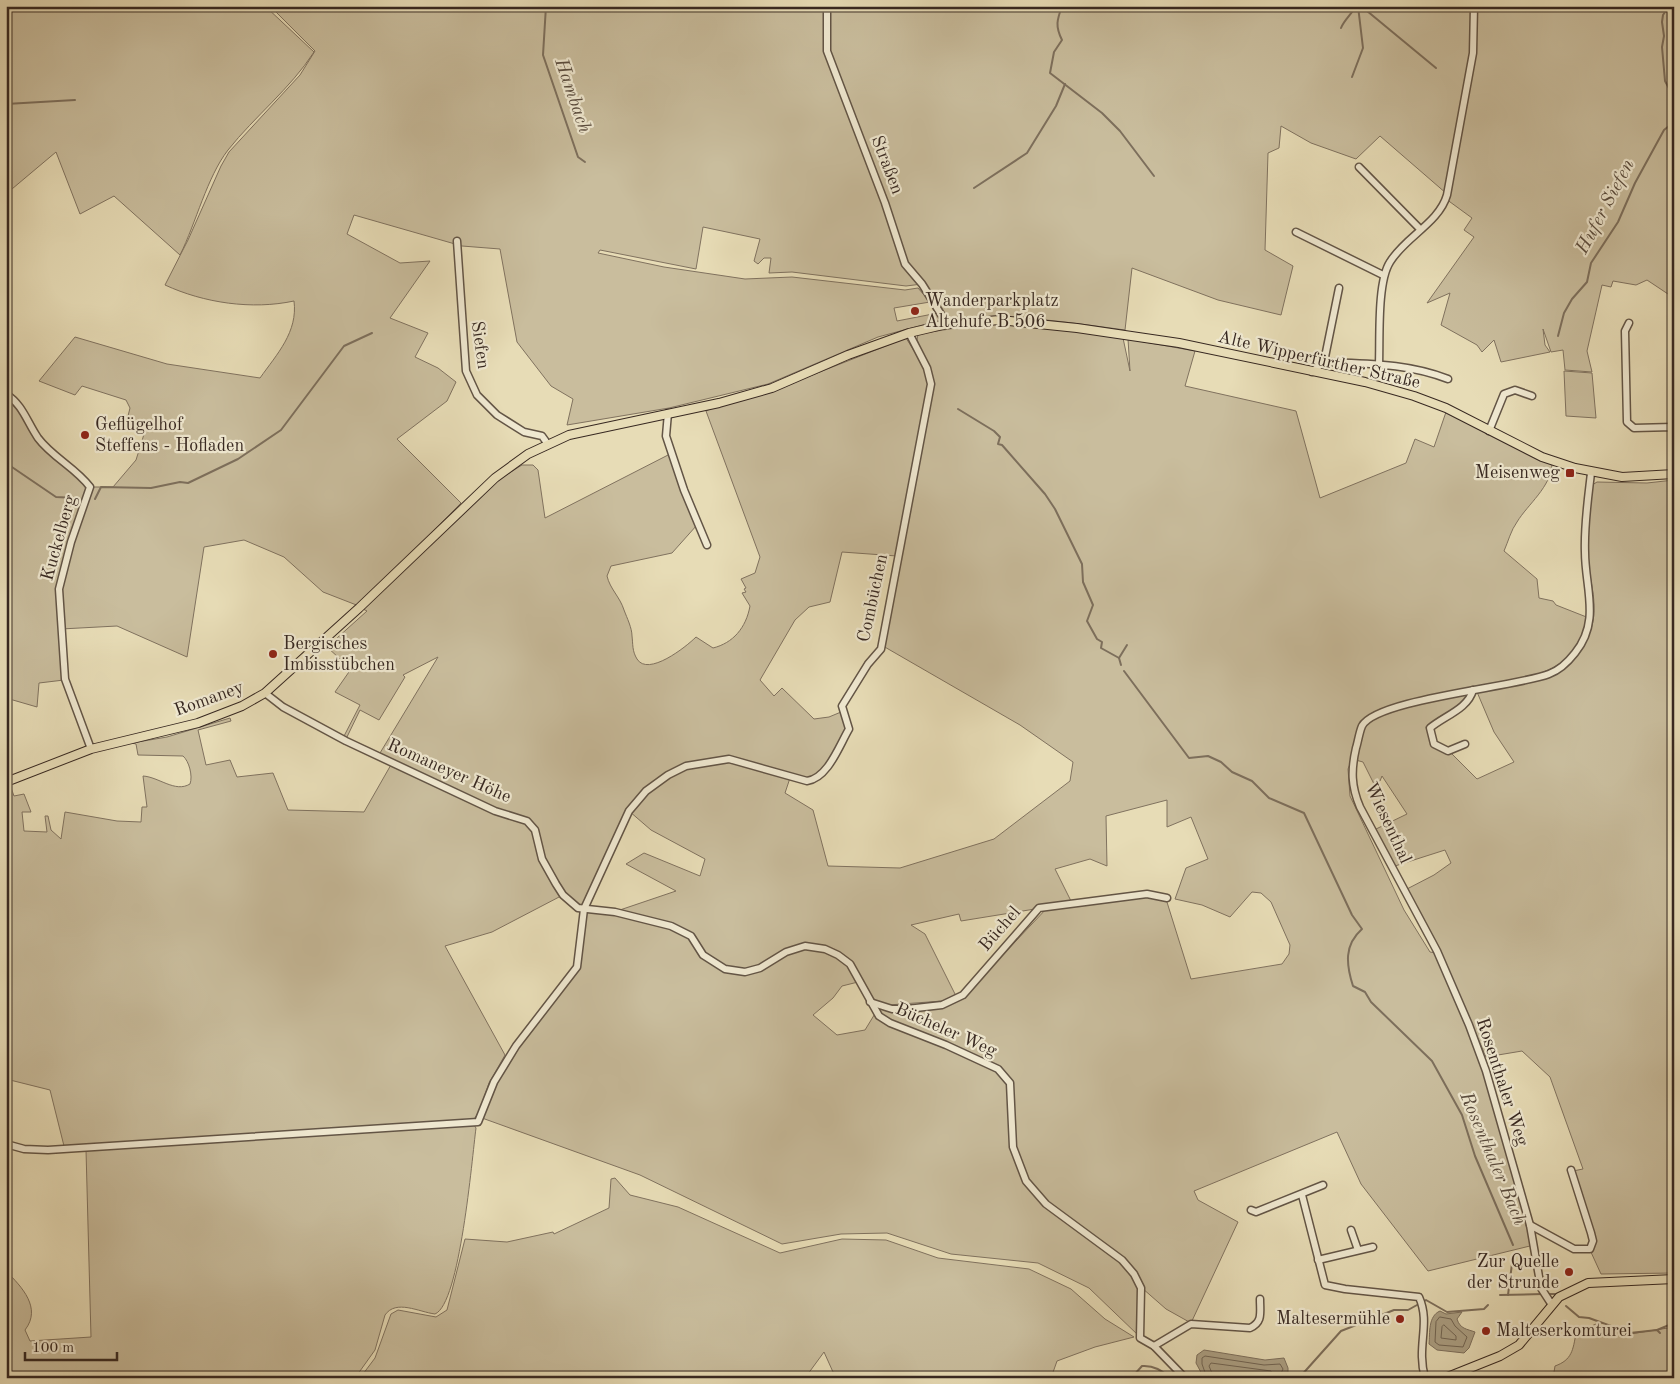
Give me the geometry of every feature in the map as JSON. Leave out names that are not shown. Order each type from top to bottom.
[{"type":"main road","name":"Alte Wipperfürther Straße","points":[[668,412],[720,402],[772,388],[909,333],[947,324],[974,321],[1033,322],[1126,334],[1365,382],[1414,396],[1446,408],[1542,456],[1591,473],[1622,477],[1674,474]]},
{"type":"main road","name":"Romaney","points":[[6,782],[91,749],[198,723],[242,706],[265,693],[359,608],[495,478],[528,454],[547,443],[569,435],[668,412]]},
{"type":"main road","points":[[1445,1378],[1500,1356],[1519,1345],[1551,1302],[1566,1292],[1588,1283],[1650,1282],[1674,1279]]},
{"type":"street","name":"Straßen","points":[[827,6],[827,51],[886,203],[905,264],[922,284],[947,324]]},
{"type":"street","points":[[1379,364],[1383,275],[1391,260],[1438,212],[1447,195],[1473,53],[1474,6]]},
{"type":"street","points":[[1359,167],[1420,229]]},
{"type":"street","points":[[1296,232],[1383,275]]},
{"type":"street","name":"Siefen","points":[[457,241],[466,371],[478,395],[497,415],[524,432],[542,436],[547,443]]},
{"type":"street","points":[[1312,372],[1324,362],[1338,288]]},
{"type":"street","points":[[1629,323],[1625,331],[1627,422],[1634,428],[1674,427],[1674,435]]},
{"type":"street","name":"Combüchen","points":[[584,909],[628,811],[646,791],[668,775],[686,766],[729,759],[807,781],[815,780],[822,774],[849,729],[842,706],[868,664],[881,649],[931,384],[927,368],[909,333]]},
{"type":"street","points":[[1324,362],[1379,364],[1421,369],[1448,379]]},
{"type":"street","points":[[1488,430],[1504,394],[1514,390],[1532,396]]},
{"type":"street","name":"Kuckelberg","points":[[6,394],[18,402],[40,440],[83,477],[90,487],[71,542],[59,589],[65,679],[91,749]]},
{"type":"street","points":[[668,412],[666,436],[684,490],[707,545]]},
{"type":"street","name":"Wiesenthal","points":[[1437,951],[1353,791],[1353,760],[1362,726],[1376,714],[1548,674],[1563,666],[1576,652],[1588,631],[1591,611],[1584,537],[1591,473]]},
{"type":"street","points":[[1465,744],[1448,751],[1434,744],[1430,728],[1440,719],[1461,708],[1471,698],[1473,690]]},
{"type":"street","name":"Romaneyer Höhe","points":[[265,693],[297,716],[346,741],[495,812],[527,821],[535,830],[542,859],[556,884],[572,904],[584,909]]},
{"type":"street","name":"Büchel","points":[[870,1002],[892,1009],[907,1008],[942,1005],[963,995],[1039,908],[1147,894],[1167,898]]},
{"type":"street","points":[[6,1144],[24,1150],[48,1150],[478,1122],[494,1082],[516,1046],[576,967],[584,909]]},
{"type":"street","name":"Bücheler Weg","points":[[584,909],[615,912],[671,926],[691,936],[703,954],[725,968],[745,972],[760,968],[786,952],[805,946],[825,949],[838,955],[850,964],[879,1016],[890,1024],[953,1048],[1002,1073],[1010,1084],[1013,1147],[1026,1181],[1046,1204],[1122,1260],[1134,1274],[1141,1288],[1140,1338],[1154,1346],[1185,1378]]},
{"type":"street","name":"Rosenthaler Weg","points":[[1437,951],[1469,1024],[1486,1071],[1530,1225],[1541,1288],[1551,1302]]},
{"type":"street","points":[[1530,1225],[1574,1249],[1590,1249],[1592,1241],[1591,1232],[1571,1170]]},
{"type":"street","points":[[1251,1210],[1256,1212],[1323,1185]]},
{"type":"street","points":[[1302,1195],[1323,1281],[1329,1287],[1416,1295],[1421,1301],[1425,1310],[1420,1362],[1425,1378]]},
{"type":"street","points":[[1352,1230],[1358,1250]]},
{"type":"street","points":[[1318,1260],[1373,1247]]},
{"type":"street","points":[[1154,1346],[1191,1324],[1250,1328],[1258,1324],[1260,1318],[1260,1299]]},
{"type":"shaded area","points":[[6,6],[265,6],[314,52],[294,78],[228,150],[214,173],[180,255],[114,196],[80,214],[56,152],[6,194]]},
{"type":"shaded area","points":[[270,6],[1674,6],[1674,298],[1647,280],[1636,285],[1613,281],[1611,287],[1602,285],[1587,351],[1592,372],[1565,370],[1563,350],[1551,352],[1543,329],[1545,345],[1550,352],[1501,362],[1494,340],[1482,352],[1477,345],[1441,325],[1450,293],[1427,303],[1474,237],[1464,230],[1472,218],[1446,199],[1447,194],[1380,136],[1356,159],[1311,143],[1281,126],[1279,148],[1268,153],[1265,250],[1293,266],[1281,315],[1218,300],[1132,268],[1125,330],[1015,317],[947,318],[937,300],[922,284],[906,286],[792,272],[769,273],[771,258],[764,258],[758,264],[754,261],[760,239],[703,227],[696,269],[600,250],[598,253],[664,267],[745,279],[792,277],[905,290],[918,288],[930,302],[894,308],[897,321],[938,313],[941,320],[878,337],[768,384],[669,408],[567,425],[573,399],[551,386],[517,342],[500,249],[462,246],[354,215],[347,234],[400,263],[430,261],[390,318],[428,333],[415,357],[438,368],[456,382],[447,401],[397,439],[461,503],[359,606],[323,592],[284,557],[244,540],[204,547],[187,657],[117,626],[61,629],[62,590],[73,543],[92,487],[113,487],[136,460],[145,431],[126,424],[130,408],[126,400],[82,386],[75,395],[39,381],[75,337],[167,364],[260,378],[285,342],[293,323],[294,301],[262,305],[228,303],[196,296],[165,285],[229,152],[300,75],[315,51]]},
{"type":"shaded area","points":[[975,325],[1034,326],[1123,338],[1130,371],[1128,339],[1195,351],[1185,386],[1296,411],[1320,498],[1406,463],[1415,439],[1434,447],[1446,412],[1552,464],[1548,480],[1515,525],[1504,551],[1537,579],[1539,598],[1553,601],[1556,605],[1589,618],[1582,638],[1571,653],[1559,664],[1544,672],[1528,677],[1472,690],[1469,697],[1460,707],[1429,728],[1433,745],[1450,752],[1477,779],[1514,762],[1494,732],[1477,692],[1515,686],[1551,676],[1570,663],[1584,645],[1590,633],[1593,622],[1594,600],[1587,544],[1592,485],[1597,482],[1647,483],[1674,480],[1674,1273],[1601,1274],[1590,1250],[1594,1242],[1573,1171],[1583,1169],[1550,1077],[1522,1051],[1486,1057],[1439,950],[1405,890],[1434,875],[1451,863],[1445,850],[1395,866],[1374,830],[1407,814],[1382,776],[1380,781],[1374,784],[1363,762],[1352,759],[1348,769],[1350,796],[1404,910],[1430,952],[1436,953],[1467,1024],[1484,1072],[1534,1245],[1428,1271],[1361,1184],[1337,1132],[1194,1191],[1198,1200],[1238,1222],[1191,1323],[1166,1309],[1142,1288],[1135,1273],[1123,1259],[1047,1204],[1027,1181],[1014,1146],[1011,1083],[1002,1071],[975,1056],[890,1022],[877,1009],[943,1004],[964,996],[1048,907],[1147,895],[1166,899],[1191,979],[1282,964],[1289,954],[1290,945],[1271,902],[1261,893],[1252,892],[1230,917],[1202,905],[1175,899],[1186,868],[1208,859],[1191,817],[1167,827],[1167,800],[1106,816],[1107,866],[1090,859],[1055,869],[1072,903],[961,921],[959,914],[911,925],[925,934],[956,996],[942,1001],[875,1006],[858,976],[843,957],[834,951],[824,948],[813,948],[828,952],[840,959],[850,969],[858,982],[842,986],[833,998],[813,1015],[837,1035],[865,1030],[876,1012],[889,1026],[947,1047],[1001,1073],[1009,1084],[1012,1146],[1025,1181],[1045,1204],[1121,1260],[1133,1275],[1139,1288],[1139,1336],[1089,1288],[1038,1263],[951,1254],[887,1233],[841,1234],[782,1244],[640,1175],[482,1118],[504,1068],[577,968],[587,911],[608,914],[676,891],[626,864],[644,853],[700,876],[705,859],[651,830],[629,811],[647,792],[669,776],[687,767],[730,761],[790,778],[785,793],[813,810],[828,866],[900,868],[994,839],[1070,781],[1073,762],[1020,725],[883,646],[932,387],[930,370],[917,340],[918,334]]},
{"type":"shaded area","points":[[906,338],[926,370],[929,385],[897,556],[842,552],[830,602],[809,607],[795,620],[760,680],[774,696],[782,688],[814,719],[829,717],[841,712],[848,729],[822,773],[807,780],[729,758],[686,765],[668,774],[628,810],[586,910],[565,893],[543,857],[533,823],[488,807],[380,753],[438,657],[403,675],[405,677],[379,720],[360,710],[346,739],[343,738],[360,705],[335,692],[351,669],[327,647],[367,611],[361,608],[496,481],[522,465],[533,465],[538,470],[545,518],[670,454],[697,525],[672,553],[611,566],[607,576],[608,581],[622,605],[632,633],[635,656],[642,664],[649,665],[667,659],[696,637],[713,648],[727,642],[742,628],[750,606],[742,593],[746,592],[744,589],[746,588],[741,579],[755,573],[760,557],[706,411],[718,405],[802,379]]},
{"type":"shaded area","points":[[1564,371],[1592,373],[1596,418],[1566,416]]},
{"type":"shaded area","points":[[6,395],[19,407],[40,442],[79,476],[89,489],[60,589],[64,680],[39,683],[37,707],[6,698]]},
{"type":"shaded area","points":[[230,718],[231,721],[198,730],[206,765],[230,760],[237,777],[273,773],[288,810],[364,812],[392,763],[523,821],[531,829],[561,896],[492,932],[445,946],[505,1055],[489,1083],[479,1112],[474,1119],[64,1146],[50,1090],[6,1079],[6,787],[10,785],[14,796],[24,794],[31,812],[22,812],[24,831],[47,832],[45,816],[48,816],[51,830],[61,839],[65,812],[117,821],[141,822],[142,807],[147,807],[143,776],[179,787],[190,784],[191,773],[189,765],[183,756],[138,755],[136,744],[132,743],[167,737]]},
{"type":"shaded area","points":[[474,1125],[476,1128],[468,1197],[458,1259],[444,1304],[435,1314],[401,1307],[390,1310],[385,1315],[375,1350],[355,1378],[6,1378],[6,1271],[24,1291],[31,1306],[30,1322],[25,1330],[30,1341],[91,1337],[86,1150]]},
{"type":"shaded area","points":[[615,1178],[630,1195],[678,1207],[780,1253],[842,1239],[886,1240],[938,1258],[1029,1269],[1071,1289],[1105,1319],[1134,1337],[1095,1347],[1057,1361],[1051,1378],[842,1378],[833,1372],[824,1352],[805,1378],[360,1378],[375,1358],[391,1314],[398,1310],[436,1317],[447,1310],[465,1239],[507,1242],[553,1232],[554,1234],[609,1208],[611,1179]]},
{"type":"shaded area","points":[[1596,1324],[1630,1334],[1674,1327],[1674,1378],[1553,1378],[1555,1366],[1565,1361],[1571,1354],[1576,1333]]},
{"type":"water","points":[[1440,1311],[1446,1314],[1462,1312],[1457,1319],[1458,1322],[1464,1328],[1475,1332],[1469,1348],[1464,1353],[1437,1350],[1429,1344],[1433,1317]]},
{"type":"water","points":[[1204,1350],[1265,1360],[1284,1358],[1288,1374],[1280,1378],[1204,1378],[1196,1363],[1197,1355]]},
{"type":"waterway","name":"Hambach","points":[[546,6],[543,55],[578,157],[585,162]]},
{"type":"waterway","points":[[1062,6],[1058,23],[1058,31],[1062,40],[1054,52],[1050,73],[1102,113],[1120,131],[1154,176]]},
{"type":"waterway","points":[[1341,28],[1356,6]]},
{"type":"waterway","points":[[1352,77],[1363,48],[1358,6]]},
{"type":"waterway","points":[[1361,6],[1436,68]]},
{"type":"waterway","name":"Hufer Siefen","points":[[1669,6],[1663,15],[1664,36],[1662,47],[1665,81],[1671,92],[1674,93]]},
{"type":"waterway","points":[[974,188],[1027,153],[1056,106],[1065,84]]},
{"type":"waterway","points":[[6,104],[75,100]]},
{"type":"waterway","name":"Hufer Siefen","points":[[1558,336],[1564,313],[1572,299],[1587,282],[1591,263],[1618,222],[1635,183],[1664,130],[1674,122]]},
{"type":"waterway","points":[[95,499],[101,487],[151,488],[180,482],[188,483],[238,459],[281,430],[344,346],[372,333]]},
{"type":"waterway","name":"Rosenthaler Bach","points":[[958,409],[994,431],[1000,437],[998,444],[1002,445],[1045,494],[1055,509],[1082,564],[1083,582],[1093,605],[1087,621],[1097,639],[1102,642],[1101,648],[1119,658],[1121,665]]},
{"type":"waterway","points":[[6,463],[56,497],[76,498]]},
{"type":"waterway","points":[[1119,658],[1127,645]]},
{"type":"waterway","name":"Rosenthaler Bach","points":[[1124,671],[1189,758],[1208,756],[1221,762],[1232,772],[1252,781],[1269,798],[1304,813],[1352,915],[1362,929],[1356,935],[1349,948],[1348,963],[1353,986],[1365,992],[1371,1002],[1432,1061],[1462,1115],[1475,1156],[1513,1245]]},
{"type":"waterway","name":"Rosenthaler Bach","points":[[1508,1295],[1513,1256]]},
{"type":"waterway","points":[[1500,1295],[1543,1294]]},
{"type":"waterway","points":[[1548,1294],[1555,1294]]},
{"type":"waterway","points":[[1299,1378],[1341,1331],[1394,1310],[1408,1310],[1426,1300],[1447,1312],[1484,1309],[1488,1305]]},
{"type":"waterway","points":[[1566,1306],[1579,1317],[1589,1318],[1630,1333],[1657,1330],[1660,1333]]},
{"type":"waterway","points":[[1657,1330],[1674,1323]]},
{"type":"waterway","points":[[1126,1378],[1134,1375],[1142,1366],[1158,1369],[1171,1378]]},
{"type":"place","name":"Wanderparkplatz Altehufe B 506","points":[[915,311]]},
{"type":"place","name":"Geflügelhof Steffens - Hofladen","points":[[85,435]]},
{"type":"place","name":"Meisenweg","points":[[1570,473]]},
{"type":"place","name":"Bergisches Imbisstübchen","points":[[273,654]]},
{"type":"place","name":"Zur Quelle der Strunde","points":[[1569,1272]]},
{"type":"place","name":"Maltesermühle","points":[[1400,1319]]},
{"type":"place","name":"Malteserkomturei","points":[[1486,1331]]}]
